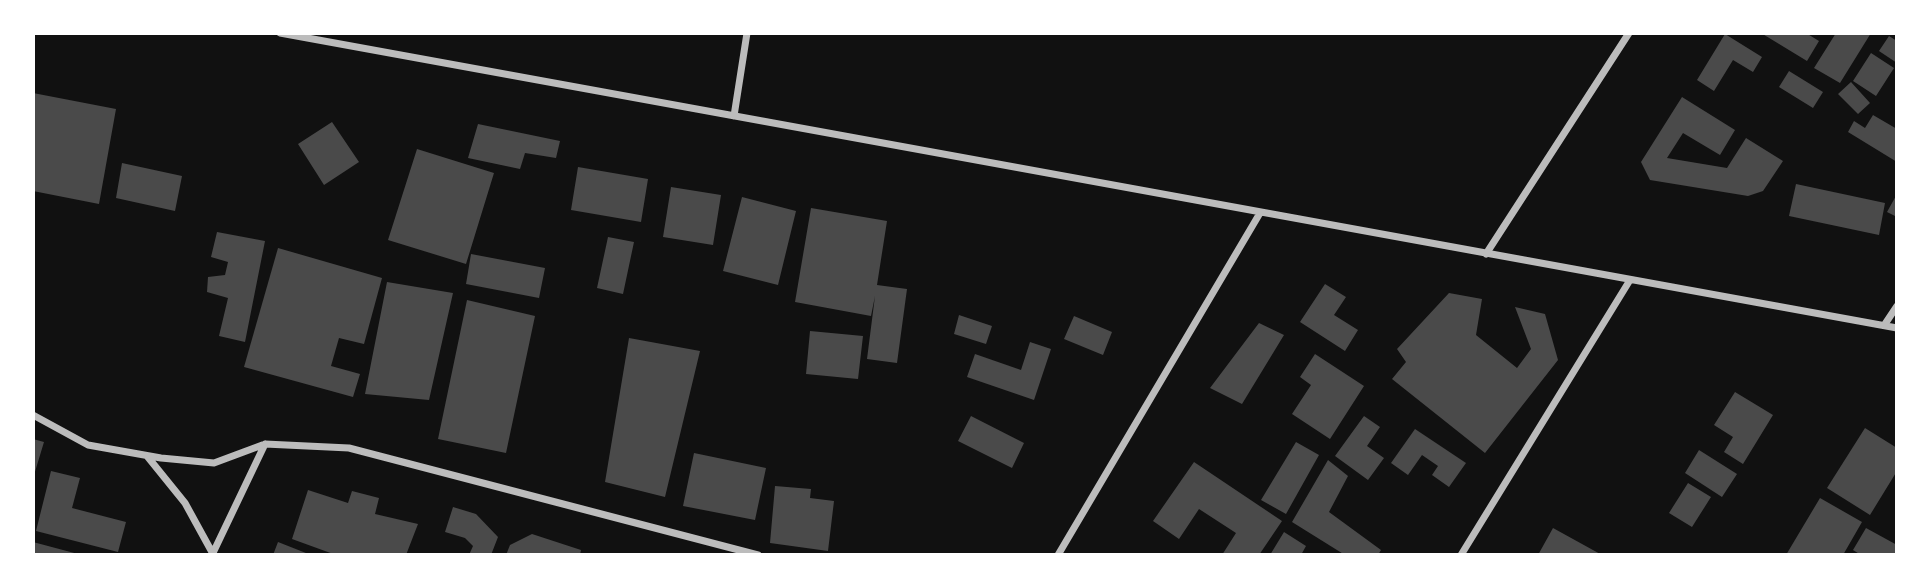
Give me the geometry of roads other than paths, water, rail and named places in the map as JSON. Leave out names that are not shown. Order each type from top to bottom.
[{"type":"street","points":[[280,33],[1897,328]]},
{"type":"street","points":[[734,116],[747,33]]},
{"type":"street","points":[[1486,254],[1629,33]]},
{"type":"street","points":[[1058,555],[1260,213]]},
{"type":"street","points":[[1461,555],[1630,280]]},
{"type":"street","points":[[1885,324],[1897,306]]},
{"type":"street","points":[[33,415],[88,445],[214,463],[265,444],[349,448],[758,555]]},
{"type":"street","points":[[212,554],[265,444]]},
{"type":"street","points":[[147,455],[185,503],[212,554]]}]
